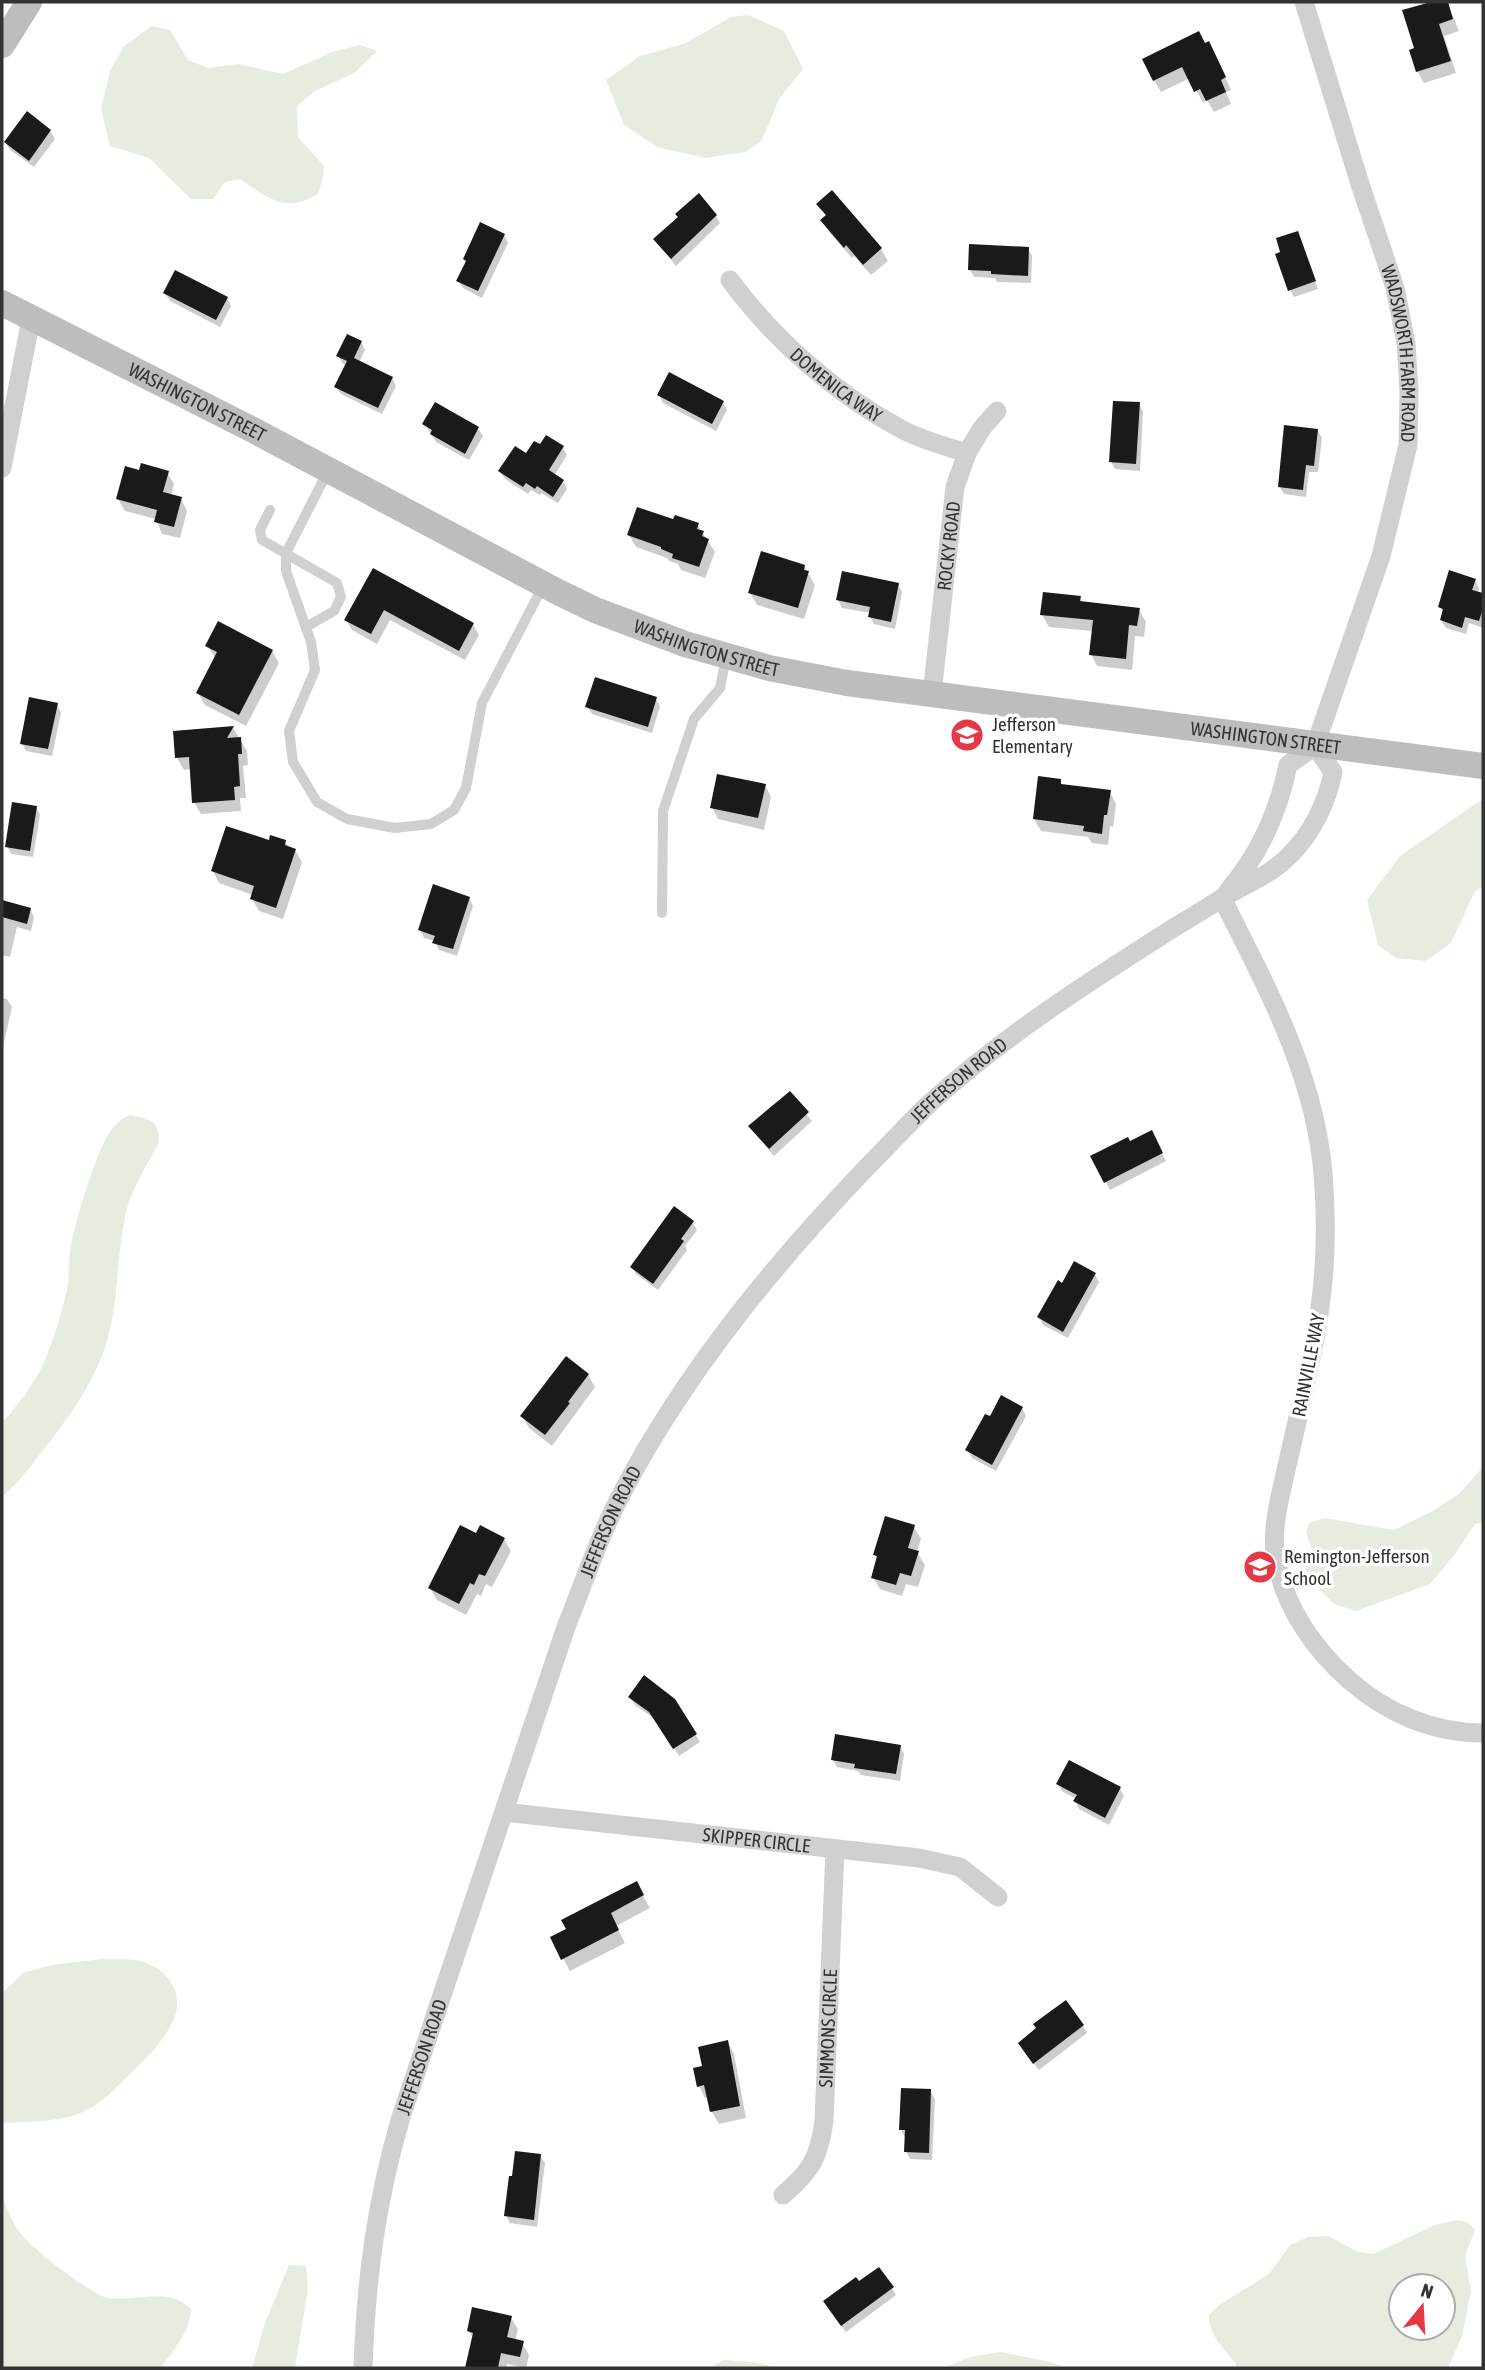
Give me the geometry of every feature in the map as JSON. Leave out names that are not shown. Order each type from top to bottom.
[{"type":"main road","points":[[2,45],[29,2]]},
{"type":"main road","name":"WASHINGTON STREET","points":[[2,303],[329,471],[543,585],[641,629],[726,656],[834,681],[1314,746],[1483,766]]},
{"type":"street","name":"WADSWORTH FARM ROAD","points":[[1304,2],[1395,288],[1406,343],[1409,391],[1408,444],[1381,556],[1314,746]]},
{"type":"street","name":"DOMENICA WAY","points":[[730,280],[762,320],[799,355],[849,395],[902,430],[967,453]]},
{"type":"street","points":[[2,468],[31,319]]},
{"type":"street","name":"ROCKY ROAD","points":[[932,694],[955,487],[967,453],[982,428],[997,411]]},
{"type":"street","name":"JEFFERSON ROAD","points":[[363,2368],[371,2250],[388,2161],[415,2073],[571,1616],[592,1559],[623,1491],[671,1410],[736,1318],[823,1213],[929,1104],[998,1046],[1101,974],[1277,867],[1290,855],[1311,828],[1329,791],[1333,772],[1314,746],[1288,765],[1277,811],[1269,831],[1222,898]]},
{"type":"street","name":"RAINVILLE WAY","points":[[1222,898],[1269,990],[1295,1050],[1317,1129],[1323,1173],[1325,1259],[1321,1299],[1314,1345],[1276,1517],[1276,1564],[1284,1590],[1324,1656],[1363,1692],[1385,1707],[1439,1729],[1483,1733]]},
{"type":"street","name":"SKIPPER CIRCLE","points":[[503,1812],[919,1858],[960,1867],[998,1897]]},
{"type":"street","name":"SIMMONS CIRCLE","points":[[783,2195],[812,2166],[820,2147],[824,2121],[835,1849]]},
{"type":"lane","points":[[329,471],[286,553],[286,571],[311,642],[315,670],[289,731],[293,762],[317,802],[347,819],[395,828],[431,824],[453,810],[466,788],[482,703],[543,585]]},
{"type":"lane","points":[[270,510],[260,530],[262,540],[337,583],[341,597],[334,611],[306,627]]},
{"type":"lane","points":[[662,913],[663,811],[694,719],[720,688],[726,656]]},
{"type":"shaded area","points":[[748,15],[784,31],[803,69],[779,99],[762,140],[745,152],[705,158],[657,147],[624,125],[606,80],[640,56],[686,43],[731,17]]},
{"type":"shaded area","points":[[152,26],[170,30],[188,60],[208,68],[238,64],[283,74],[332,52],[360,45],[377,51],[354,73],[315,91],[297,106],[298,137],[324,166],[318,194],[296,203],[286,203],[268,197],[240,179],[225,182],[213,199],[191,199],[149,158],[110,146],[101,109],[110,71],[124,46]]},
{"type":"shaded area","points":[[1483,801],[1483,886],[1475,891],[1451,943],[1426,961],[1396,958],[1378,945],[1367,900],[1400,856]]},
{"type":"shaded area","points":[[130,1115],[153,1122],[159,1137],[127,1207],[113,1313],[106,1344],[88,1386],[72,1412],[29,1468],[2,1497],[2,1423],[40,1372],[65,1298],[72,1241],[92,1172],[110,1132]]},
{"type":"shaded area","points":[[1483,1467],[1483,1522],[1475,1524],[1430,1584],[1356,1611],[1334,1604],[1308,1578],[1305,1567],[1313,1552],[1306,1533],[1309,1523],[1324,1518],[1394,1530],[1433,1511],[1459,1494]]},
{"type":"shaded area","points":[[102,1959],[140,1961],[160,1970],[167,1977],[173,1986],[177,2005],[166,2034],[134,2071],[93,2107],[56,2119],[2,2123],[2,1993],[23,1973],[51,1965]]},
{"type":"shaded area","points":[[2,2195],[15,2225],[27,2241],[89,2289],[108,2298],[163,2296],[182,2302],[191,2309],[185,2333],[161,2368],[2,2368]]},
{"type":"shaded area","points":[[1456,2220],[1467,2222],[1475,2230],[1465,2256],[1471,2291],[1462,2336],[1448,2368],[1236,2368],[1236,2364],[1211,2329],[1209,2315],[1222,2303],[1269,2274],[1290,2245],[1308,2237],[1328,2236],[1358,2252],[1373,2254],[1435,2225]]},
{"type":"shaded area","points":[[289,2265],[306,2266],[308,2289],[295,2368],[252,2368],[265,2323]]},
{"type":"shaded area","points":[[1001,2352],[1067,2368],[944,2368],[970,2357]]},
{"type":"shaded area","points":[[724,2360],[753,2362],[779,2368],[710,2368]]},
{"type":"building","points":[[1431,2],[1448,2],[1453,19],[1439,24],[1451,61],[1416,72],[1409,50],[1414,48],[1402,10]]},
{"type":"building","points":[[1199,31],[1205,43],[1209,41],[1226,77],[1221,80],[1226,92],[1206,101],[1200,89],[1194,92],[1182,67],[1153,81],[1142,59]]},
{"type":"building","points":[[27,111],[51,130],[29,161],[4,142]]},
{"type":"building","points":[[832,190],[882,248],[863,265],[820,220],[826,215],[816,204]]},
{"type":"building","points":[[699,193],[717,215],[671,259],[653,239],[678,217],[675,214]]},
{"type":"building","points":[[480,222],[505,234],[478,291],[456,281]]},
{"type":"building","points":[[1298,231],[1316,281],[1288,291],[1275,254],[1280,252],[1276,238]]},
{"type":"building","points":[[969,244],[1029,247],[1028,276],[968,270]]},
{"type":"building","points":[[175,270],[228,297],[216,320],[163,293]]},
{"type":"building","points":[[347,334],[362,341],[354,358],[393,377],[378,408],[334,387],[347,361],[336,356]]},
{"type":"building","points":[[669,372],[724,401],[712,424],[657,395]]},
{"type":"building","points":[[1113,401],[1140,402],[1136,464],[1109,462]]},
{"type":"building","points":[[435,402],[479,427],[465,454],[430,434],[432,430],[422,424]]},
{"type":"building","points":[[1284,425],[1318,429],[1314,466],[1306,465],[1303,490],[1278,487]]},
{"type":"building","points":[[546,435],[564,446],[549,470],[564,480],[553,497],[537,486],[535,489],[526,483],[523,487],[498,471],[515,446],[526,453],[534,441],[540,444]]},
{"type":"building","points":[[141,463],[169,471],[163,492],[182,497],[174,527],[154,522],[157,510],[116,499],[125,466],[139,470]]},
{"type":"building","points":[[637,507],[673,519],[675,515],[699,523],[697,529],[704,531],[702,536],[709,539],[699,567],[672,558],[673,554],[661,547],[627,535]]},
{"type":"building","points":[[761,551],[805,565],[804,570],[809,571],[798,608],[748,593]]},
{"type":"building","points":[[373,568],[474,623],[459,651],[384,610],[371,634],[344,620]]},
{"type":"building","points":[[1449,570],[1476,579],[1472,590],[1483,593],[1483,608],[1479,621],[1465,617],[1462,628],[1440,620],[1443,609],[1438,607]]},
{"type":"building","points":[[842,571],[899,583],[891,622],[868,617],[870,607],[836,600]]},
{"type":"building","points":[[1043,592],[1081,596],[1080,601],[1140,608],[1137,626],[1129,625],[1126,659],[1089,655],[1093,620],[1040,615]]},
{"type":"building","points":[[218,621],[273,650],[239,715],[196,693],[217,652],[205,646]]},
{"type":"building","points":[[595,677],[657,697],[648,727],[585,707]]},
{"type":"building","points":[[29,697],[58,703],[48,749],[20,744]]},
{"type":"building","points":[[234,726],[227,738],[241,737],[242,754],[238,754],[240,786],[234,787],[235,800],[192,803],[189,757],[175,758],[173,731]]},
{"type":"building","points":[[717,774],[766,784],[758,818],[710,808]]},
{"type":"building","points":[[1038,776],[1061,779],[1061,784],[1111,790],[1102,834],[1083,831],[1084,826],[1033,819]]},
{"type":"building","points":[[12,802],[37,806],[30,851],[5,847]]},
{"type":"building","points":[[226,826],[269,840],[270,835],[286,840],[285,845],[296,849],[276,908],[250,899],[254,886],[211,871]]},
{"type":"building","points":[[433,884],[470,897],[453,949],[432,943],[435,936],[418,930]]},
{"type":"building","points":[[2,900],[31,908],[27,924],[2,917]]},
{"type":"building","points":[[790,1091],[809,1112],[769,1149],[748,1126]]},
{"type":"building","points":[[1152,1130],[1163,1153],[1104,1183],[1090,1156],[1128,1137],[1130,1141]]},
{"type":"building","points":[[674,1206],[694,1221],[681,1239],[684,1241],[653,1284],[630,1267]]},
{"type":"building","points":[[1074,1261],[1096,1273],[1063,1332],[1037,1317],[1058,1280],[1062,1283]]},
{"type":"building","points":[[566,1356],[589,1374],[545,1435],[520,1416]]},
{"type":"building","points":[[1001,1395],[1023,1407],[992,1465],[965,1450],[985,1414],[990,1416]]},
{"type":"building","points":[[885,1516],[915,1525],[908,1548],[919,1551],[911,1576],[900,1573],[896,1585],[871,1578],[877,1556],[873,1555]]},
{"type":"building","points":[[460,1525],[476,1533],[480,1525],[505,1538],[485,1576],[479,1574],[474,1585],[470,1583],[459,1604],[428,1588]]},
{"type":"building","points":[[644,1675],[675,1699],[697,1734],[673,1749],[649,1712],[628,1697]]},
{"type":"building","points":[[835,1734],[901,1745],[896,1774],[854,1768],[855,1764],[831,1760]]},
{"type":"building","points":[[1069,1760],[1121,1787],[1105,1818],[1073,1801],[1077,1795],[1056,1784]]},
{"type":"building","points":[[637,1881],[644,1895],[611,1913],[619,1930],[561,1960],[550,1937],[566,1929],[561,1920]]},
{"type":"building","points":[[1066,2000],[1084,2025],[1033,2064],[1018,2043],[1036,2028],[1033,2024]]},
{"type":"building","points":[[728,2040],[740,2106],[710,2112],[704,2085],[697,2087],[693,2068],[702,2066],[698,2047]]},
{"type":"building","points":[[901,2088],[931,2089],[929,2153],[904,2152],[905,2130],[899,2130]]},
{"type":"building","points":[[515,2151],[541,2154],[534,2220],[504,2216]]},
{"type":"building","points":[[879,2267],[894,2287],[841,2326],[823,2301],[856,2277],[859,2281]]},
{"type":"building","points":[[472,2307],[512,2316],[507,2337],[524,2341],[520,2357],[501,2353],[498,2368],[465,2368],[473,2333],[467,2331]]},
{"type":"place","name":"Jefferson Elementary","points":[[967,735]]},
{"type":"place","name":"Remington-Jefferson School","points":[[1260,1567]]}]
